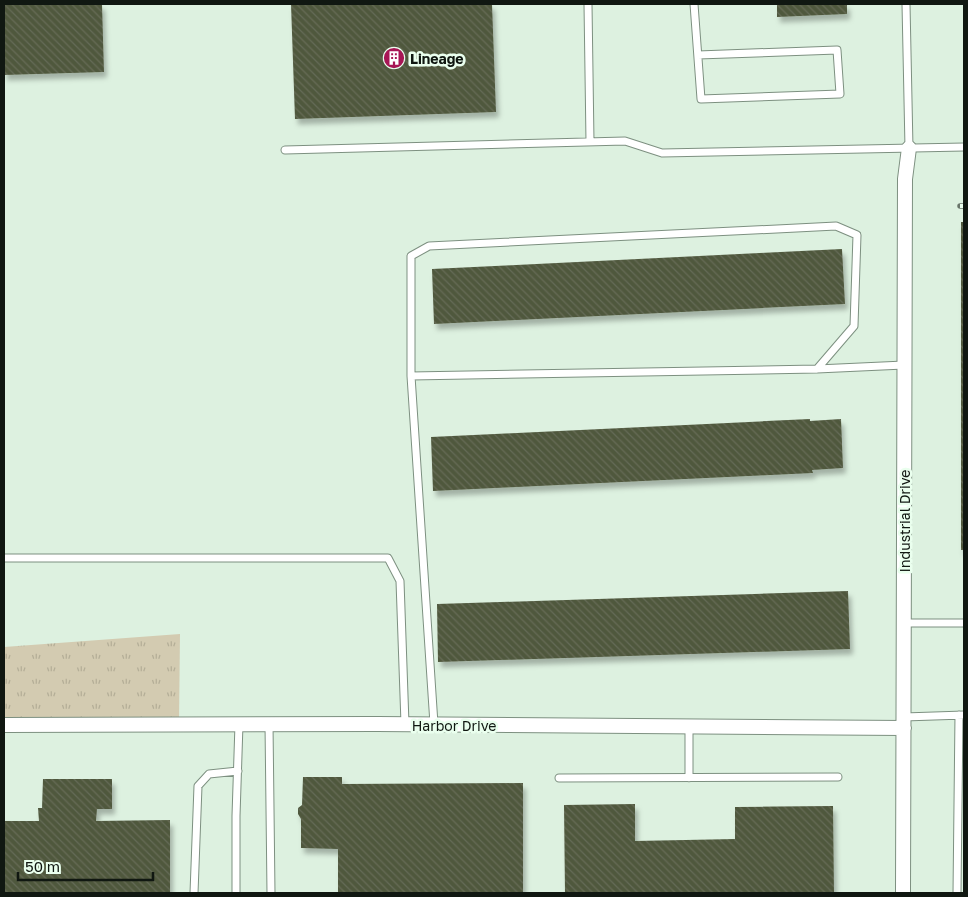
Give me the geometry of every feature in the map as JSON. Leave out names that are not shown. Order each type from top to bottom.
[{"type":"street","name":"Industrial Drive","points":[[902,893],[905,178],[909,148]]},
{"type":"street","name":"Harbor Drive","points":[[4,725],[434,724],[689,726],[904,722]]},
{"type":"lane","points":[[588,4],[590,142]]},
{"type":"lane","points":[[694,4],[701,99],[840,94],[837,50],[698,55]]},
{"type":"lane","points":[[906,4],[909,148]]},
{"type":"lane","points":[[285,150],[625,141],[662,153],[795,148],[964,147]]},
{"type":"lane","points":[[434,724],[411,376],[411,256],[429,246],[836,226],[857,235],[854,326],[817,369]]},
{"type":"lane","points":[[411,376],[817,369],[904,365]]},
{"type":"lane","points":[[4,558],[388,558],[400,581],[405,724]]},
{"type":"lane","points":[[904,623],[964,623]]},
{"type":"lane","points":[[904,722],[962,715],[957,893]]},
{"type":"lane","points":[[236,893],[239,724]]},
{"type":"lane","points":[[269,724],[271,893]]},
{"type":"lane","points":[[689,726],[690,778]]},
{"type":"lane","points":[[194,893],[198,786],[209,774],[238,771]]},
{"type":"lane","points":[[559,778],[838,777]]},
{"type":"green space","points":[[180,634],[179,724],[4,721],[4,647]]},
{"type":"building","points":[[4,4],[102,4],[104,72],[4,75]]},
{"type":"building","name":"Lineage","points":[[291,4],[492,4],[496,112],[295,119]]},
{"type":"building","points":[[777,4],[847,4],[847,14],[777,17]]},
{"type":"building","points":[[961,222],[964,222],[964,550],[961,550]]},
{"type":"building","points":[[842,249],[845,304],[434,324],[432,269]]},
{"type":"building","points":[[810,419],[810,421],[841,419],[843,468],[812,470],[813,473],[433,491],[431,437]]},
{"type":"building","points":[[848,591],[850,649],[438,662],[437,604]]},
{"type":"building","points":[[303,777],[342,777],[342,784],[523,783],[523,893],[338,893],[338,849],[301,848],[301,819],[298,814],[298,808],[302,805]]},
{"type":"building","points":[[43,779],[112,779],[112,809],[97,809],[96,821],[170,820],[170,893],[4,893],[4,821],[39,821],[38,808],[42,808]]},
{"type":"building","points":[[635,804],[635,841],[735,839],[735,807],[833,806],[834,893],[565,893],[564,805]]},
{"type":"place","name":"Lineage","points":[[394,58]]}]
